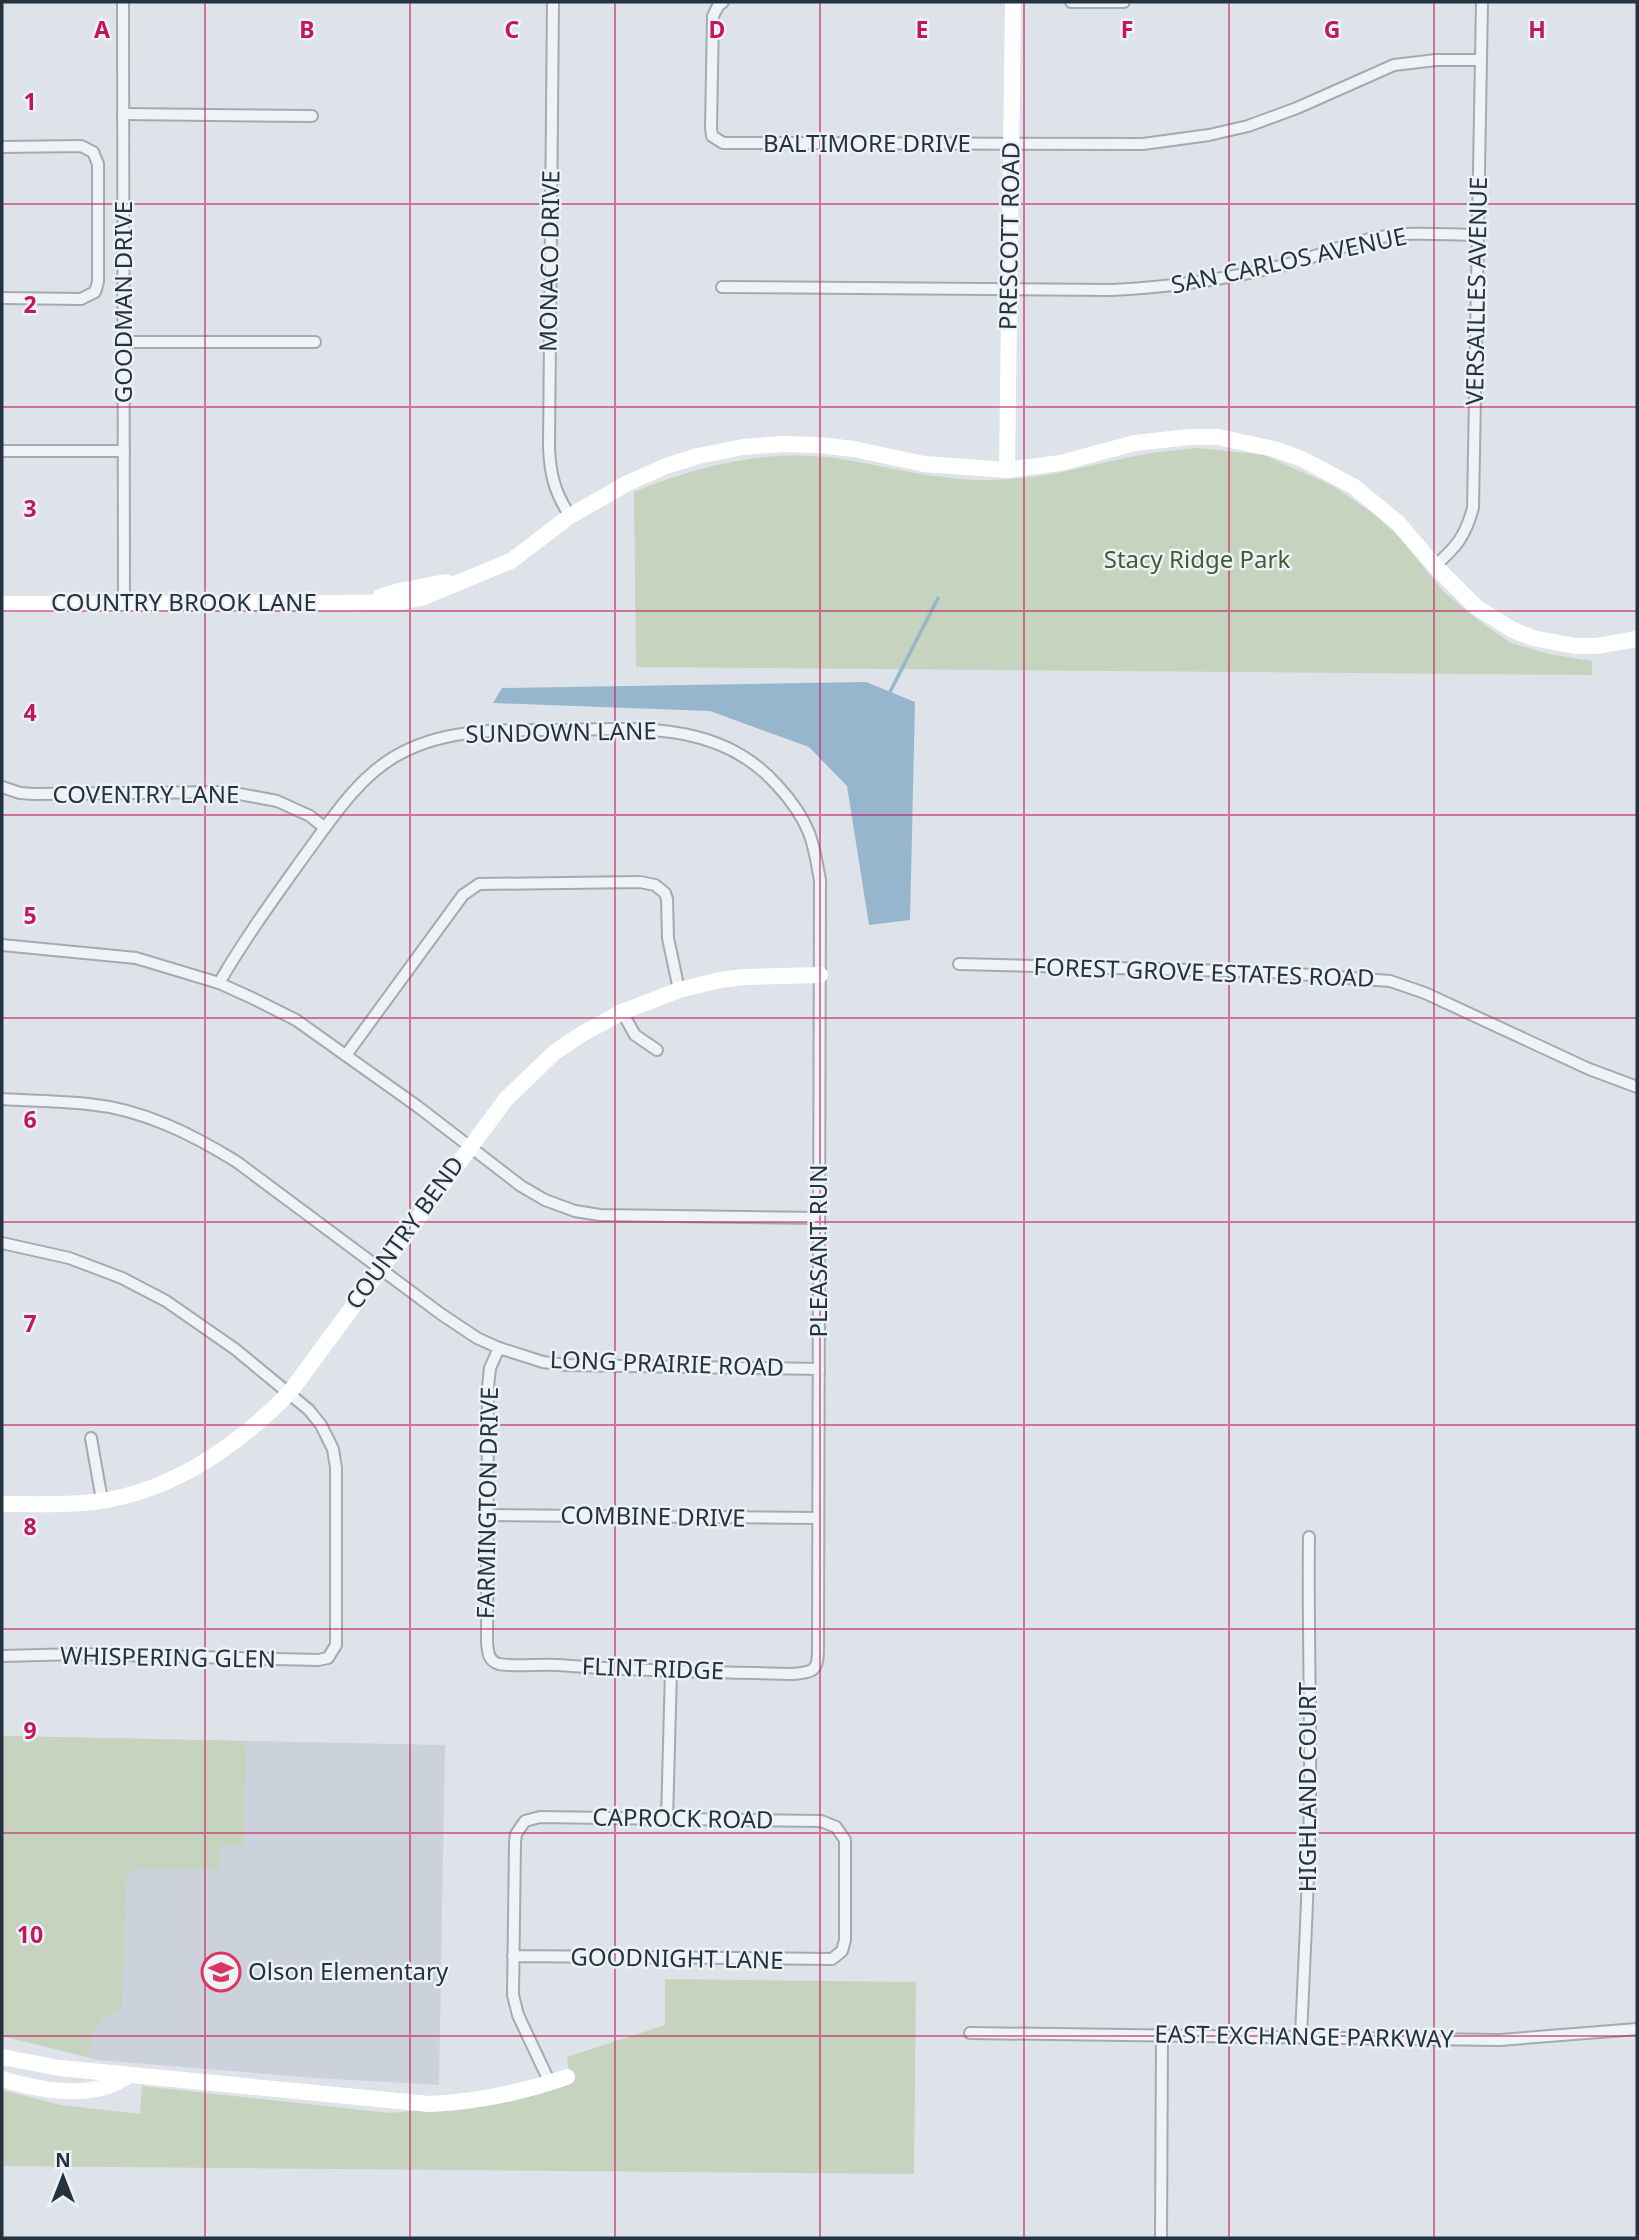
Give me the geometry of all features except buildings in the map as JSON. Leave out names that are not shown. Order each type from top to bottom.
[{"type":"street","name":"GOODMAN DRIVE","points":[[123,2],[124,603]]},
{"type":"street","name":"MONACO DRIVE","points":[[553,2],[549,468],[557,496],[570,516]]},
{"type":"street","name":"PRESCOTT ROAD","points":[[1007,470],[1013,2]]},
{"type":"street","points":[[1071,2],[1124,2]]},
{"type":"street","name":"VERSAILLES AVENUE","points":[[1435,566],[1460,544],[1473,508],[1482,2]]},
{"type":"street","name":"BALTIMORE DRIVE","points":[[721,3],[713,16],[711,128],[712,136],[719,142],[1143,144],[1209,135],[1248,126],[1297,108],[1394,65],[1436,60],[1481,60]]},
{"type":"street","points":[[123,114],[312,116]]},
{"type":"street","points":[[2,147],[81,146],[88,148],[98,164],[98,282],[94,293],[81,299],[2,298]]},
{"type":"street","name":"SAN CARLOS AVENUE","points":[[722,287],[1112,290],[1185,284],[1268,269],[1383,236],[1478,235]]},
{"type":"street","points":[[124,342],[315,342]]},
{"type":"street","name":"COUNTRY BROOK LANE","points":[[2,604],[367,601],[399,590],[470,579],[511,561],[570,516],[608,493],[666,466],[743,447],[818,445],[854,449],[924,464],[1007,470],[1060,463],[1108,449],[1162,439],[1218,437],[1247,442],[1302,459],[1353,486],[1398,523],[1435,566],[1476,607],[1494,620],[1533,638],[1553,643],[1596,646],[1637,639]]},
{"type":"street","points":[[2,451],[124,451]]},
{"type":"street","name":"SUNDOWN LANE","points":[[219,983],[240,945],[355,790],[376,770],[413,747],[441,737],[489,730],[654,729],[695,735],[733,750],[766,773],[791,801],[810,834]]},
{"type":"street","name":"COVENTRY LANE","points":[[2,787],[34,794],[240,793],[277,800],[310,816],[325,828]]},
{"type":"street","name":"PLEASANT RUN","points":[[810,834],[820,880],[818,1662],[815,1668]]},
{"type":"street","points":[[346,1055],[470,889],[489,883],[628,882],[648,883],[660,888],[667,899],[668,938],[679,990]]},
{"type":"street","points":[[2,945],[136,958],[219,983],[296,1020],[521,1186],[545,1200],[575,1211],[600,1215],[819,1218]]},
{"type":"street","name":"FOREST GROVE ESTATES ROAD","points":[[959,964],[1270,972],[1390,981],[1425,993],[1589,1069],[1637,1087]]},
{"type":"street","name":"COUNTRY BEND","points":[[2,1504],[84,1503],[160,1484],[199,1466],[253,1428],[290,1392],[506,1099],[530,1075],[582,1034],[622,1012],[679,990],[744,977],[820,975]]},
{"type":"street","points":[[622,1012],[635,1035],[657,1050]]},
{"type":"street","name":"LONG PRAIRIE ROAD","points":[[2,1099],[102,1106],[156,1119],[191,1135],[237,1162],[441,1314],[477,1338],[499,1348],[543,1362],[567,1365],[819,1369]]},
{"type":"street","points":[[2,1243],[69,1258],[122,1278],[166,1301],[235,1349],[290,1392]]},
{"type":"street","name":"FARMINGTON DRIVE","points":[[491,1659],[487,1642],[488,1387],[490,1368],[499,1348]]},
{"type":"street","name":"WHISPERING GLEN","points":[[2,1656],[79,1654],[317,1660],[332,1654],[337,1645],[337,1468],[321,1424],[290,1392]]},
{"type":"street","points":[[91,1438],[102,1500]]},
{"type":"street","name":"COMBINE DRIVE","points":[[488,1515],[818,1518]]},
{"type":"street","name":"HIGHLAND COURT","points":[[1301,2037],[1311,1750],[1308,1665],[1310,1537]]},
{"type":"street","name":"FLINT RIDGE","points":[[491,1659],[500,1664],[671,1671],[793,1674],[810,1672],[815,1668]]},
{"type":"street","points":[[667,1819],[671,1671]]},
{"type":"street","name":"CAPROCK ROAD","points":[[513,1956],[516,1834],[525,1821],[540,1817],[829,1823],[839,1830],[846,1848],[845,1940],[839,1954]]},
{"type":"street","name":"GOODNIGHT LANE","points":[[513,1956],[826,1961],[839,1954]]},
{"type":"street","points":[[513,1956],[513,1995],[518,2015],[550,2083]]},
{"type":"street","name":"EAST EXCHANGE PARKWAY","points":[[970,2033],[1500,2040],[1637,2029]]},
{"type":"street","points":[[1161,2238],[1162,2035]]},
{"type":"street","points":[[2,2056],[60,2068],[429,2104],[525,2092],[567,2077]]},
{"type":"street","points":[[2,2079],[37,2088],[85,2090],[107,2087],[130,2075]]},
{"type":"shaded area","name":"Olson Elementary","points":[[2,1736],[445,1745],[439,2085],[98,2060],[2,2036]]},
{"type":"green space","name":"Stacy Ridge Park","points":[[1198,448],[1264,455],[1333,486],[1374,514],[1399,537],[1444,592],[1483,624],[1511,643],[1549,654],[1592,661],[1592,675],[636,667],[634,492],[659,482],[735,461],[788,456],[841,459],[970,480],[1009,479],[1049,474],[1146,454]]},
{"type":"green space","points":[[4,1736],[246,1741],[244,1846],[220,1845],[220,1870],[138,1868],[127,1876],[122,2008],[103,2019],[97,2026],[87,2057],[2,2036]]},
{"type":"green space","points":[[665,1979],[916,1982],[914,2174],[2,2166],[2,2090],[61,2105],[140,2114],[142,2086],[390,2113],[474,2105],[570,2082],[567,2057],[665,2025]]},
{"type":"water","points":[[866,682],[915,702],[910,920],[869,925],[847,786],[809,747],[710,711],[493,703],[502,688]]},
{"type":"waterway","points":[[890,692],[938,598]]},
{"type":"place","name":"Olson Elementary","points":[[221,1972]]}]
